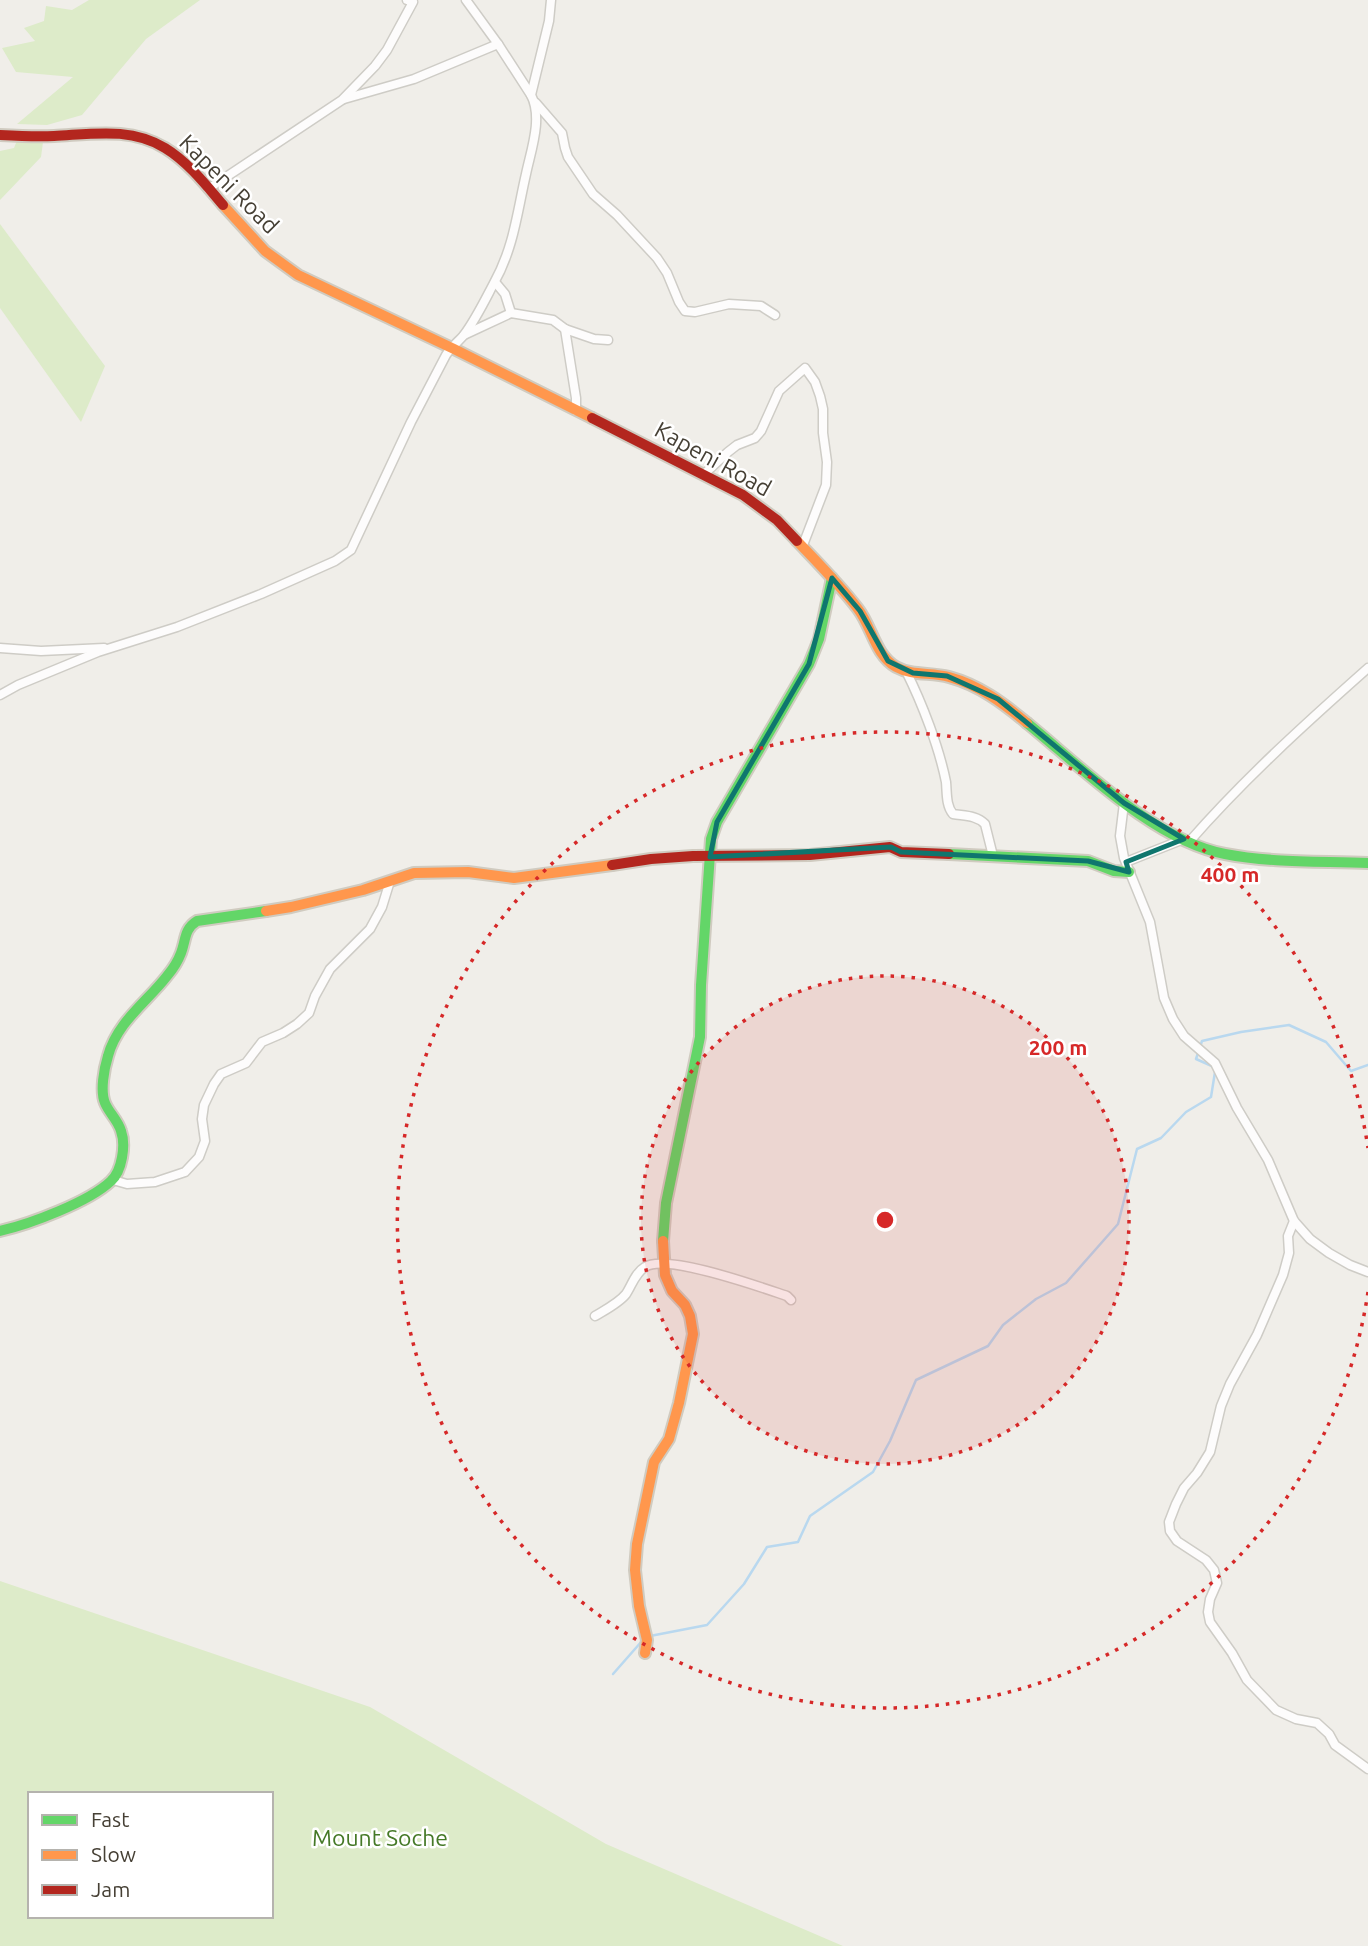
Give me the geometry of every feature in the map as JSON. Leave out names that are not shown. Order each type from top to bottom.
[{"type":"street","points":[[466,0],[533,99],[562,133],[568,157],[593,194],[617,215],[657,258],[685,311],[695,312],[729,304],[761,306],[775,315]]},
{"type":"street","points":[[0,695],[18,685],[110,648],[238,604],[348,553],[356,542],[411,422],[451,347],[464,335],[495,282],[516,227],[535,132],[533,99],[551,0]]},
{"type":"street","points":[[208,189],[342,100],[376,66],[411,1]]},
{"type":"street","points":[[342,100],[414,79],[498,44]]},
{"type":"street","name":"Kapeni Road","points":[[0,135],[42,136],[102,132],[133,135],[157,143],[173,153],[260,246],[281,264],[314,283],[451,347],[743,495],[778,520],[803,545],[860,611],[888,661],[906,671]]},
{"type":"street","points":[[495,282],[505,294],[511,313]]},
{"type":"street","points":[[464,335],[511,313],[552,320],[565,329],[594,339],[608,340]]},
{"type":"street","points":[[565,329],[576,411]]},
{"type":"street","points":[[703,475],[727,452],[755,438],[761,431],[779,391],[805,368],[815,382],[820,396],[827,462],[825,485],[803,545]]},
{"type":"street","points":[[645,1653],[647,1640],[639,1606],[635,1570],[637,1544],[653,1462],[669,1439],[693,1334],[685,1305],[672,1291],[665,1275],[663,1243],[666,1203],[701,1037],[701,985],[711,839],[717,821],[809,664],[819,639],[832,579]]},
{"type":"street","points":[[0,648],[41,651],[110,648]]},
{"type":"street","points":[[0,1231],[31,1222],[89,1196],[113,1180],[123,1137],[103,1099],[108,1053],[131,1014],[150,996],[175,965],[191,923],[291,907],[363,890],[414,873],[468,872],[514,877],[540,876],[652,859],[693,856],[810,855],[890,847],[901,852],[1088,861],[1114,871],[1187,841],[1261,767],[1368,668]]},
{"type":"street","points":[[906,671],[947,676],[998,699],[1124,803],[1161,829],[1187,841],[1223,854],[1253,858],[1368,863]]},
{"type":"street","points":[[906,671],[931,732],[951,812],[982,820],[993,856]]},
{"type":"street","points":[[1124,803],[1120,836],[1128,867],[1150,922],[1164,999],[1173,1019],[1184,1036],[1215,1063],[1237,1108],[1268,1160],[1293,1221],[1310,1239],[1329,1253],[1368,1272]]},
{"type":"street","points":[[113,1180],[127,1184],[155,1182],[186,1171],[199,1157],[205,1141],[202,1119],[204,1105],[214,1084],[221,1074],[246,1063],[262,1042],[282,1034],[309,1013],[330,969],[370,929],[382,907],[390,881]]},
{"type":"street","points":[[1293,1221],[1288,1236],[1289,1253],[1283,1275],[1230,1384],[1221,1406],[1210,1452],[1176,1504],[1170,1531],[1177,1541],[1206,1560],[1214,1570],[1217,1583],[1210,1599],[1210,1622],[1247,1680],[1276,1710],[1296,1719],[1317,1723],[1329,1734],[1335,1745],[1368,1769]]},
{"type":"street","points":[[595,1316],[619,1301],[646,1265],[663,1262],[728,1278],[787,1296],[791,1300]]},
{"type":"highlighted area","points":[[832,578],[860,611],[888,661],[913,673],[947,676],[998,699],[1124,803],[1184,839],[1126,862],[1129,872],[1088,861],[901,852],[891,847],[710,857],[717,822],[809,664]]},
{"type":"green space","points":[[89,0],[200,0],[146,39],[82,115],[47,125],[17,124],[73,77],[16,72],[2,48],[35,41],[24,28],[44,21],[46,6],[72,10]]},
{"type":"green space","points":[[20,133],[44,135],[41,157],[0,200],[0,151],[14,148]]},
{"type":"green space","points":[[0,224],[105,366],[81,422],[0,308]]},
{"type":"green space","name":"Mount Soche","points":[[0,1581],[370,1707],[606,1844],[843,1946],[0,1946]]},
{"type":"waterway","points":[[1214,1067],[1196,1059],[1202,1041],[1289,1025],[1326,1042],[1351,1071],[1368,1065]]},
{"type":"waterway","points":[[650,1636],[707,1625],[744,1584],[767,1547],[798,1542],[810,1516],[873,1472],[890,1441],[916,1380],[988,1346],[1003,1325],[1036,1299],[1066,1283],[1118,1224],[1137,1149],[1161,1138],[1186,1112],[1211,1097],[1215,1072]]},
{"type":"waterway","points":[[613,1674],[642,1641]]},
{"type":"traffic: fast","points":[[663,1241],[666,1203],[700,1037],[711,839],[717,822],[809,664],[819,639],[832,578]]},
{"type":"traffic: fast","points":[[1027,723],[1120,800],[1172,834],[1199,846],[1225,854],[1260,859],[1368,863]]},
{"type":"traffic: fast","points":[[949,854],[1088,861],[1114,871],[1129,872]]},
{"type":"traffic: fast","points":[[0,1231],[43,1218],[89,1197],[115,1177],[122,1158],[123,1143],[118,1123],[105,1103],[103,1086],[108,1056],[118,1033],[173,968],[193,924],[197,921],[266,911]]},
{"type":"traffic: slow","points":[[223,205],[265,251],[298,275],[592,418]]},
{"type":"traffic: slow","points":[[797,541],[858,609],[878,648],[889,662],[908,672],[960,680],[1000,702],[1027,723]]},
{"type":"traffic: slow","points":[[266,911],[363,890],[414,873],[468,872],[514,878],[612,865]]},
{"type":"traffic: slow","points":[[645,1653],[647,1640],[639,1606],[635,1570],[637,1544],[654,1462],[669,1439],[693,1334],[685,1305],[672,1291],[665,1275],[663,1241]]},
{"type":"traffic: jam","points":[[0,135],[111,133],[152,141],[181,160],[223,205]]},
{"type":"traffic: jam","points":[[592,418],[743,495],[777,520],[797,541]]},
{"type":"traffic: jam","points":[[612,865],[693,856],[810,855],[890,847],[901,852],[949,854]]}]
